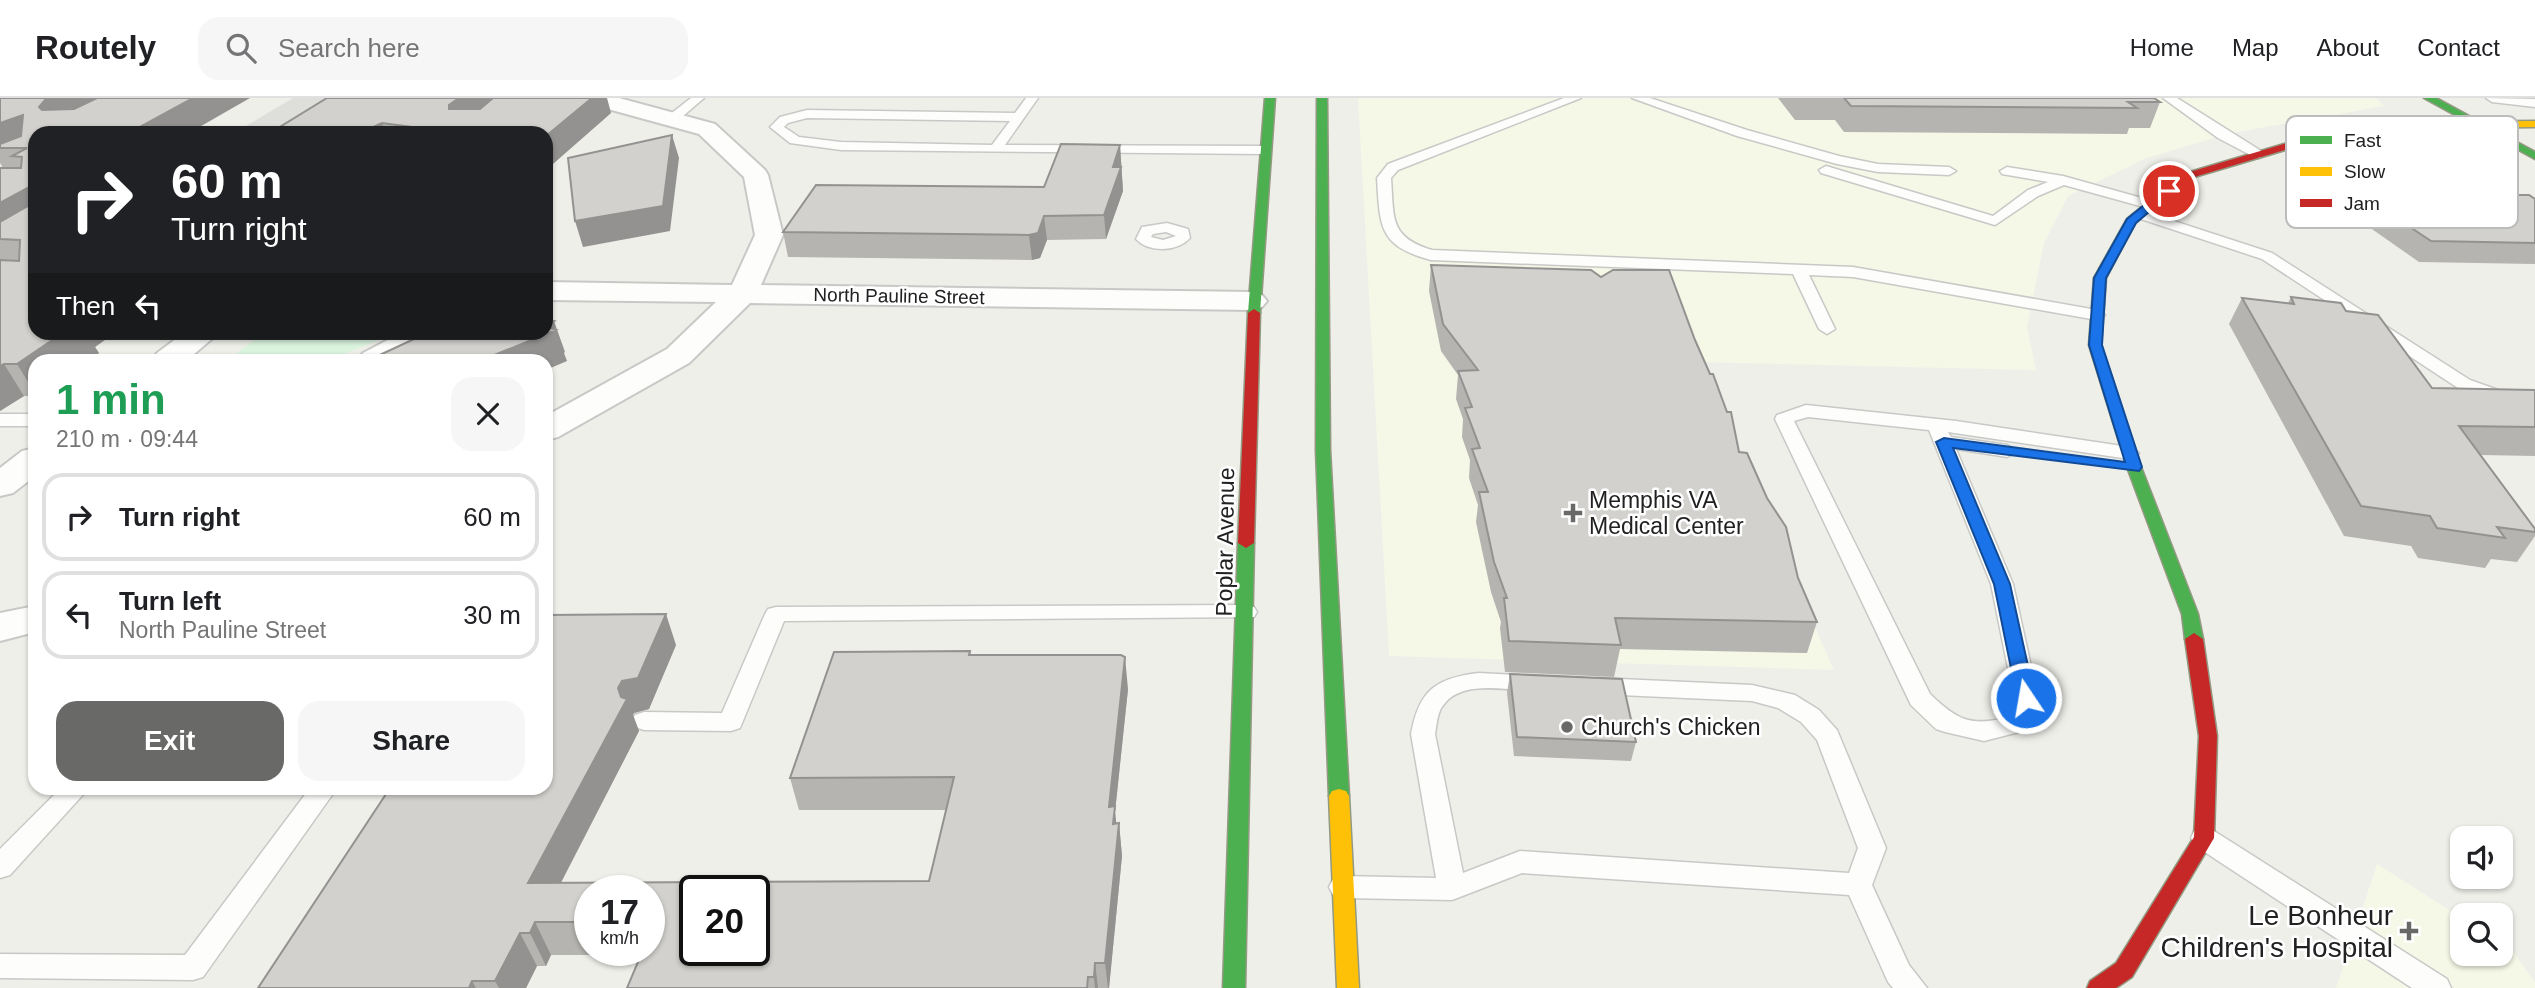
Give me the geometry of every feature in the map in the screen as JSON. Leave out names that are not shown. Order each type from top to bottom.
[{"type":"main road","name":"Poplar Avenue","points":[[1234,988],[1246,612],[1252,301],[1270,98]]},
{"type":"main road","points":[[1322,98],[1323,450],[1348,988]]},
{"type":"main road","points":[[2429,98],[2462,116]]},
{"type":"main road","points":[[2098,988],[2124,970],[2204,838],[2208,736],[2190,614],[2132,460],[2095,345],[2100,278],[2131,221],[2187,176],[2286,147]]},
{"type":"main road","points":[[2518,147],[2535,156]]},
{"type":"street","points":[[553,426],[678,356],[742,294],[769,235],[756,175],[707,129],[598,99],[584,98]]},
{"type":"street","name":"North Pauline Street","points":[[553,291],[1252,301]]},
{"type":"street","points":[[176,354],[194,340]]},
{"type":"street","points":[[385,354],[412,340]]},
{"type":"street","points":[[0,485],[28,464]]},
{"type":"street","points":[[0,627],[28,621]]},
{"type":"lane","points":[[671,119],[698,98]]},
{"type":"lane","points":[[996,149],[1032,98]]},
{"type":"lane","points":[[1575,98],[1393,167],[1384,178],[1389,231],[1398,243],[1407,249],[1431,254],[1599,267],[1799,270],[1882,276],[2097,315]]},
{"type":"lane","points":[[1638,98],[1742,133],[1837,160],[1878,169],[1949,171]]},
{"type":"lane","points":[[2169,98],[2222,135],[2259,155]]},
{"type":"lane","points":[[2492,98],[2535,103]]},
{"type":"lane","points":[[1018,117],[807,114],[784,120],[776,127],[795,140],[841,146],[1264,150]]},
{"type":"lane","points":[[1837,160],[1821,169],[1995,221],[2033,193],[2063,180]]},
{"type":"lane","points":[[2007,171],[2063,180],[2267,256],[2464,384],[2531,404]]},
{"type":"lane","points":[[1799,270],[1827,329]]},
{"type":"lane","points":[[1940,434],[2002,584],[2026,698],[2014,725],[1984,732],[1945,723],[1920,699],[1784,419],[1806,411],[1940,434],[2132,460]]},
{"type":"lane","points":[[0,419],[28,420]]},
{"type":"lane","points":[[644,721],[732,722],[776,614],[1246,612]]},
{"type":"lane","points":[[1452,889],[1423,734],[1424,713],[1438,693],[1463,681],[1752,692],[1786,701],[1810,716],[1828,736],[1872,848],[1858,885],[1898,973],[1912,988]]},
{"type":"lane","points":[[0,867],[69,795]]},
{"type":"lane","points":[[0,967],[193,968],[319,795]]},
{"type":"lane","points":[[2204,838],[2436,988]]},
{"type":"lane","points":[[1343,887],[1452,889],[1520,862],[1858,885]]},
{"type":"shaded area","points":[[293,98],[351,98],[329,126],[246,126]]},
{"type":"shaded area","name":"Memphis VA Medical Center","points":[[1358,98],[2376,98],[2384,106],[2328,116],[2286,116],[2286,123],[2227,134],[2144,159],[2068,196],[2044,243],[2027,327],[2036,370],[1697,362],[1834,670],[1389,656]]},
{"type":"shaded area","name":"Le Bonheur Children's Hospital","points":[[2377,864],[2450,910],[2450,966],[2513,966],[2513,952],[2535,982],[2535,988],[2336,988]]},
{"type":"green space","points":[[254,340],[377,340],[344,354],[236,354]]},
{"type":"building","points":[[0,98],[49,98],[39,107],[42,110],[74,109],[97,98],[193,98],[142,126],[28,126],[28,188],[0,203],[0,168],[21,168],[22,157],[12,156],[27,148],[0,148],[0,144],[21,136],[23,115],[0,123]]},
{"type":"building","points":[[327,98],[459,98],[449,105],[449,109],[480,109],[493,98],[592,98],[553,130],[553,126],[405,126],[382,123],[375,126],[281,126]]},
{"type":"building","points":[[1844,98],[2154,98],[2160,102],[2128,102],[2137,108],[1851,106]]},
{"type":"building","points":[[672,135],[663,206],[575,221],[568,158]]},
{"type":"building","points":[[1061,144],[1120,145],[1113,167],[1121,167],[1104,215],[1044,216],[1038,233],[1029,235],[783,232],[816,185],[1044,187]]},
{"type":"building","points":[[2518,195],[2529,195],[2535,199],[2535,243],[2431,241],[2412,228],[2518,228]]},
{"type":"building","points":[[28,206],[28,340],[52,340],[17,364],[0,366],[0,260],[19,261],[20,240],[0,239],[0,222]]},
{"type":"building","points":[[1431,265],[1591,270],[1601,277],[1613,270],[1669,270],[1695,340],[1710,374],[1713,374],[1727,412],[1731,412],[1739,452],[1747,453],[1767,498],[1786,527],[1798,578],[1817,622],[1615,618],[1621,645],[1509,641],[1504,598],[1507,598],[1494,562],[1479,492],[1488,492],[1472,449],[1480,448],[1465,408],[1472,407],[1458,371],[1478,370],[1443,324]]},
{"type":"building","points":[[2291,297],[2341,303],[2346,311],[2378,315],[2432,388],[2535,390],[2535,427],[2459,426],[2535,532],[2497,527],[2505,538],[2437,528],[2430,516],[2361,506],[2242,298],[2294,304]]},
{"type":"building","points":[[412,340],[531,340],[497,354],[382,354]]},
{"type":"building","points":[[666,614],[638,678],[622,681],[618,688],[621,697],[627,699],[528,883],[574,883],[574,922],[535,922],[530,933],[520,933],[495,981],[472,981],[469,988],[258,988],[385,795],[553,795],[553,615]]},
{"type":"building","points":[[970,651],[969,655],[1125,657],[1109,807],[1115,806],[1113,824],[1119,823],[1105,963],[1095,963],[1094,977],[1088,977],[1087,988],[627,988],[636,966],[665,966],[665,882],[679,882],[679,966],[770,966],[770,882],[929,881],[954,777],[790,778],[834,652]]},
{"type":"building","name":"Church's Chicken","points":[[1510,674],[1622,679],[1636,742],[1517,737]]},
{"type":"traffic: fast","points":[[1254,313],[1270,98]]},
{"type":"traffic: fast","points":[[1322,98],[1323,450],[1339,796]]},
{"type":"traffic: fast","points":[[2429,98],[2462,116]]},
{"type":"traffic: fast","points":[[2518,147],[2535,156]]},
{"type":"traffic: fast","points":[[2181,181],[2131,221],[2100,278],[2095,345],[2134,467],[2190,614],[2194,639]]},
{"type":"traffic: fast","points":[[1234,988],[1246,543]]},
{"type":"traffic: slow","points":[[2518,124],[2535,124]]},
{"type":"traffic: slow","points":[[1339,796],[1348,988]]},
{"type":"traffic: jam","points":[[2181,181],[2187,176],[2286,146]]},
{"type":"traffic: jam","points":[[1246,543],[1254,313]]},
{"type":"traffic: jam","points":[[2098,988],[2124,970],[2204,838],[2208,736],[2194,639]]},
{"type":"place","name":"Memphis VA Medical Center","points":[[1573,513]]},
{"type":"place","name":"Church's Chicken","points":[[1567,727]]},
{"type":"place","name":"Le Bonheur Children's Hospital","points":[[2409,931]]},
{"type":"route","points":[[2026,698],[2002,584],[1944,442],[2134,467],[2095,345],[2100,278],[2131,221],[2169,191]]}]
